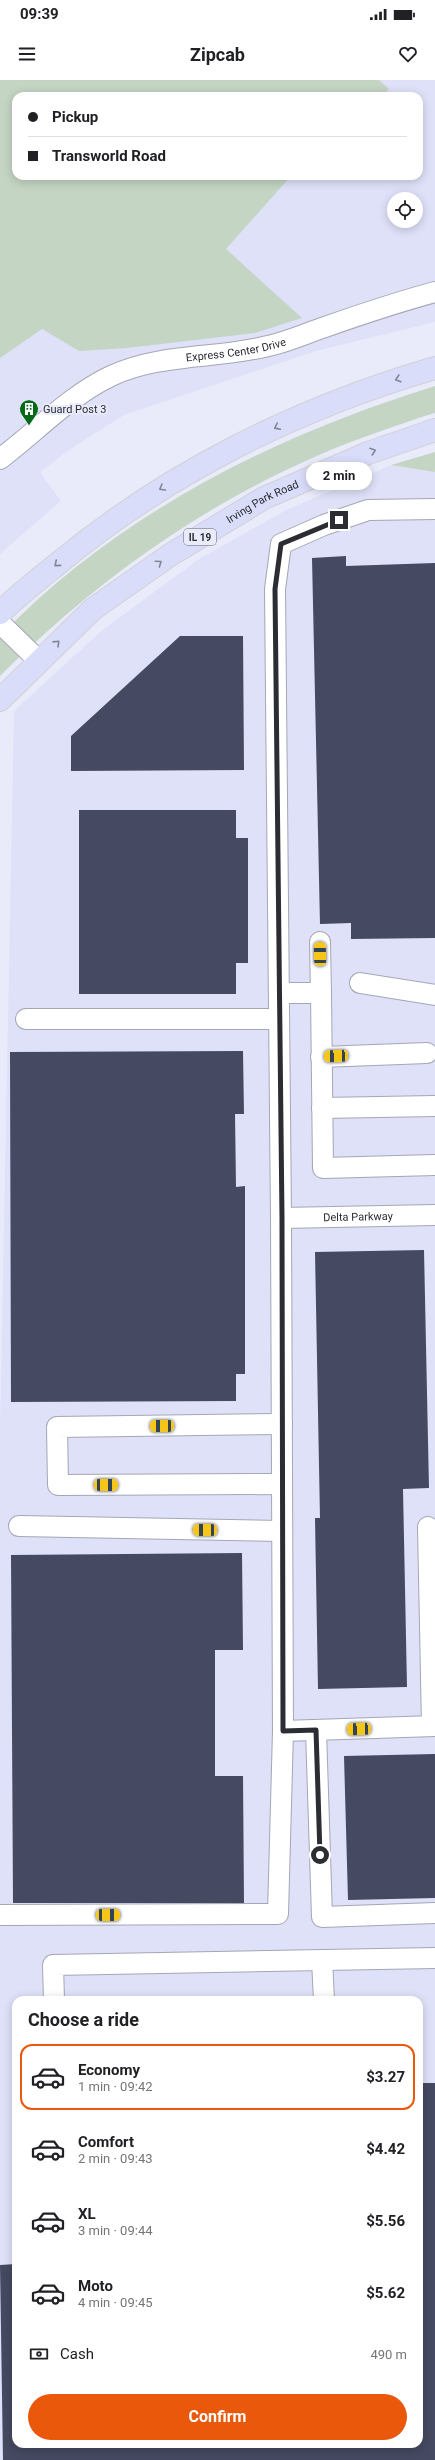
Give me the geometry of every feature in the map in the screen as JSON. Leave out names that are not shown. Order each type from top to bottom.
[{"type":"main road","points":[[0,613],[72,552],[159,489],[231,449],[289,421],[384,383],[435,368]]},
{"type":"main road","name":"Irving Park Road","points":[[0,700],[38,661],[93,609],[170,555],[264,498],[368,453],[435,430]]},
{"type":"street","name":"Express Center Drive","points":[[0,459],[47,422],[81,392],[113,376],[146,364],[186,358],[234,354],[270,346],[393,303],[435,292]]},
{"type":"street","points":[[0,1915],[278,1914],[283,1731],[282,1218],[275,589],[281,544],[324,525],[368,510],[435,509]]},
{"type":"street","points":[[0,623],[38,661]]},
{"type":"street","points":[[320,942],[323,1168],[435,1165]]},
{"type":"street","points":[[360,983],[435,995]]},
{"type":"street","points":[[279,993],[321,993]]},
{"type":"street","points":[[26,1018],[279,1019]]},
{"type":"street","points":[[321,1057],[427,1053]]},
{"type":"street","points":[[322,1108],[435,1106]]},
{"type":"street","name":"Delta Parkway","points":[[282,1218],[435,1215]]},
{"type":"street","points":[[282,1424],[57,1427],[58,1485],[282,1484]]},
{"type":"street","points":[[19,1526],[282,1531]]},
{"type":"street","points":[[283,1731],[434,1726],[428,1527]]},
{"type":"street","points":[[316,1730],[322,1917],[435,1913]]},
{"type":"street","points":[[54,1996],[53,1965],[435,1958]]},
{"type":"street","points":[[322,1960],[324,1996]]},
{"type":"shaded area","points":[[0,80],[435,80],[435,322],[316,351],[124,415],[72,448],[40,472],[61,501],[0,554]]},
{"type":"shaded area","points":[[391,465],[435,472],[435,2460],[0,2460],[0,1430],[14,711],[100,632],[199,559],[286,510]]},
{"type":"green space","points":[[0,80],[379,80],[389,89],[386,92],[12,92],[12,180],[287,180],[226,249],[302,318],[255,333],[127,348],[79,351],[42,329],[0,358]]},
{"type":"green space","points":[[435,386],[435,413],[381,431],[327,452],[275,475],[225,502],[130,564],[85,599],[42,636],[0,676],[0,636],[46,592],[96,552],[147,516],[202,484],[258,455],[316,429],[375,406]]},
{"type":"green space","points":[[435,452],[435,472],[391,465]]},
{"type":"building","points":[[346,556],[346,566],[435,563],[435,938],[351,939],[351,923],[320,924],[312,558]]},
{"type":"building","points":[[180,636],[243,636],[244,770],[71,771],[71,736]]},
{"type":"building","points":[[79,810],[236,810],[236,838],[248,838],[248,963],[236,963],[236,994],[79,994]]},
{"type":"building","points":[[243,1051],[244,1114],[235,1114],[236,1187],[245,1186],[245,1374],[236,1374],[236,1401],[11,1402],[10,1052]]},
{"type":"building","points":[[424,1250],[429,1488],[403,1489],[407,1687],[318,1689],[315,1518],[320,1518],[315,1252]]},
{"type":"building","points":[[242,1553],[243,1650],[215,1650],[215,1776],[243,1776],[244,1903],[13,1903],[11,1555]]},
{"type":"building","points":[[435,1754],[435,1898],[348,1900],[344,1756]]},
{"type":"building","points":[[423,2083],[435,2083],[435,2460],[3,2460],[0,2265],[12,2264],[12,2448],[423,2448]]},
{"type":"place","name":"Guard Post 3","points":[[29,426]]},
{"type":"route","points":[[320,1855],[316,1730],[283,1731],[282,1218],[275,589],[281,544],[339,520]]}]
